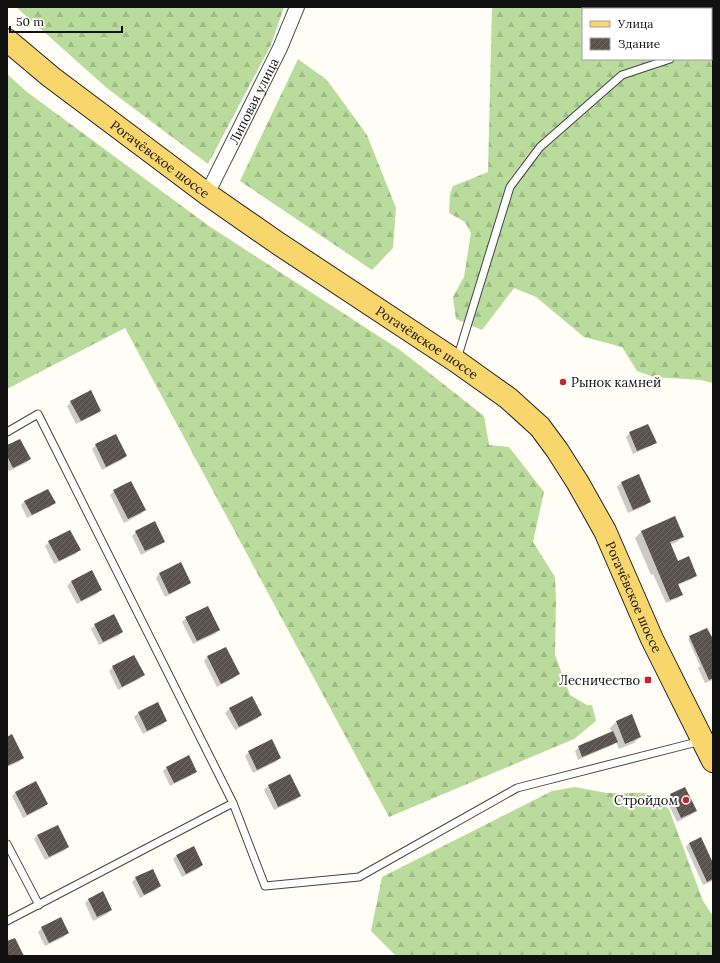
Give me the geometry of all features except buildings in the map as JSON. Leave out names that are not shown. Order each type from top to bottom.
[{"type":"main road","name":"Рогачёвское шоссе","points":[[7,40],[51,77],[207,194],[279,244],[456,361],[520,408],[540,427],[578,483],[605,532],[652,639],[713,762]]},
{"type":"street","name":"Липовая улица","points":[[207,194],[280,48],[297,7]]},
{"type":"lane","points":[[456,361],[510,188],[540,147],[622,75],[667,60]]},
{"type":"lane","points":[[7,432],[38,414],[233,803],[265,886],[359,877],[517,788],[703,740]]},
{"type":"lane","points":[[7,921],[233,803]]},
{"type":"lane","points":[[7,844],[39,905]]},
{"type":"green space","points":[[16,7],[284,7],[271,45],[208,164],[108,89]]},
{"type":"green space","points":[[492,7],[713,7],[713,383],[701,380],[654,377],[637,371],[622,347],[584,337],[536,297],[514,288],[482,330],[456,319],[453,297],[464,277],[471,233],[465,222],[449,213],[450,194],[453,186],[488,172]]},
{"type":"green space","points":[[298,59],[327,80],[367,135],[396,208],[393,248],[372,270],[240,181]]},
{"type":"green space","points":[[7,74],[27,92],[209,226],[400,350],[484,416],[489,445],[509,447],[544,492],[533,542],[555,577],[555,655],[570,695],[587,705],[592,705],[596,721],[574,739],[389,817],[125,328],[7,389]]},
{"type":"green space","points":[[575,787],[607,793],[645,793],[669,809],[703,901],[713,916],[713,956],[396,956],[371,931],[382,877],[552,791]]},
{"type":"place","name":"Рынок камней","points":[[563,382]]},
{"type":"place","name":"Лесничество","points":[[648,680]]},
{"type":"place","name":"Стройдом","points":[[686,800]]}]
